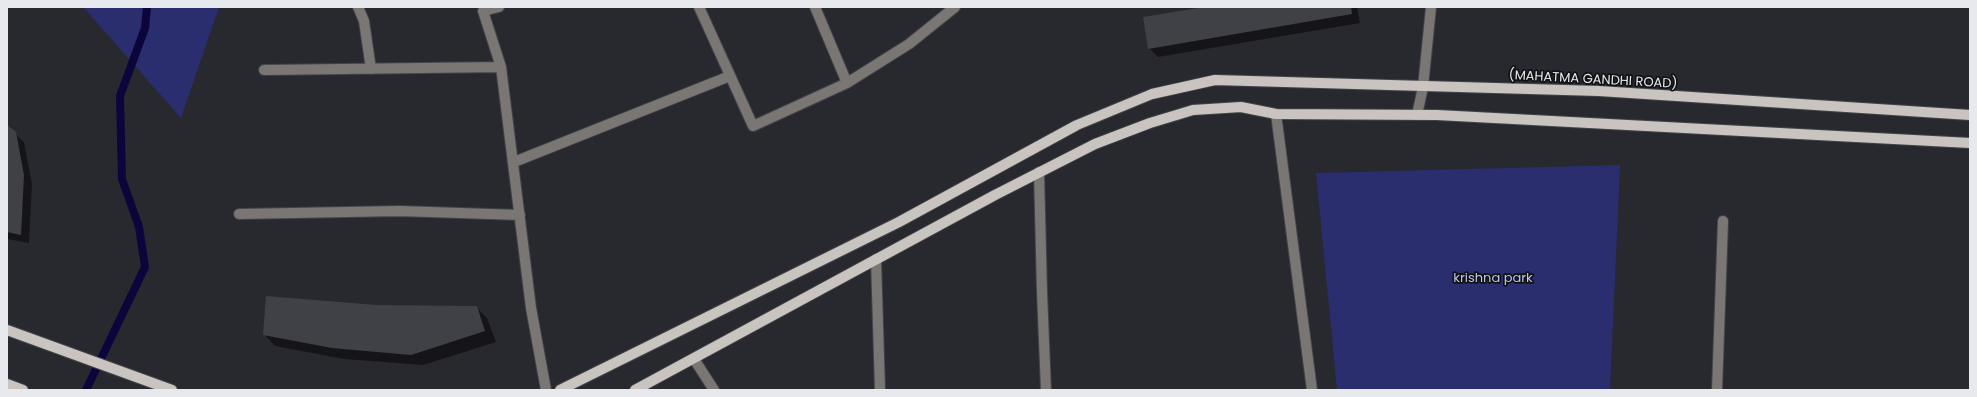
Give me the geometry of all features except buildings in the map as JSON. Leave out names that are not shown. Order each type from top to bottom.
[{"type":"main road","name":"(MAHATMA GANDHI ROAD)","points":[[560,390],[899,222],[1077,125],[1152,94],[1215,80],[1599,91],[1970,115]]},
{"type":"main road","points":[[634,390],[1039,172],[1095,144],[1150,123],[1193,110],[1240,107],[1276,114],[1417,114],[1970,143]]},
{"type":"main road","points":[[7,330],[58,347],[172,390]]},
{"type":"main road","points":[[7,384],[23,390]]},
{"type":"street","points":[[358,7],[364,21],[371,69]]},
{"type":"street","points":[[499,7],[483,11],[501,67],[531,308],[546,390]]},
{"type":"street","points":[[699,7],[752,126],[846,83],[909,44],[955,7]]},
{"type":"street","points":[[815,7],[846,83]]},
{"type":"street","points":[[1417,114],[1423,87],[1431,7]]},
{"type":"street","points":[[264,70],[501,67]]},
{"type":"street","points":[[514,162],[730,76]]},
{"type":"street","points":[[1276,114],[1312,390]]},
{"type":"street","points":[[1039,172],[1046,390]]},
{"type":"street","points":[[240,214],[400,211],[520,215]]},
{"type":"street","points":[[1717,390],[1723,221]]},
{"type":"street","points":[[876,259],[880,390]]},
{"type":"street","points":[[694,359],[714,390]]},
{"type":"green space","points":[[83,7],[219,7],[181,118]]},
{"type":"green space","name":"krishna park","points":[[1620,165],[1610,390],[1337,390],[1316,173]]},
{"type":"waterway","points":[[86,390],[145,267],[139,227],[122,179],[120,96],[145,28],[147,7]]}]
